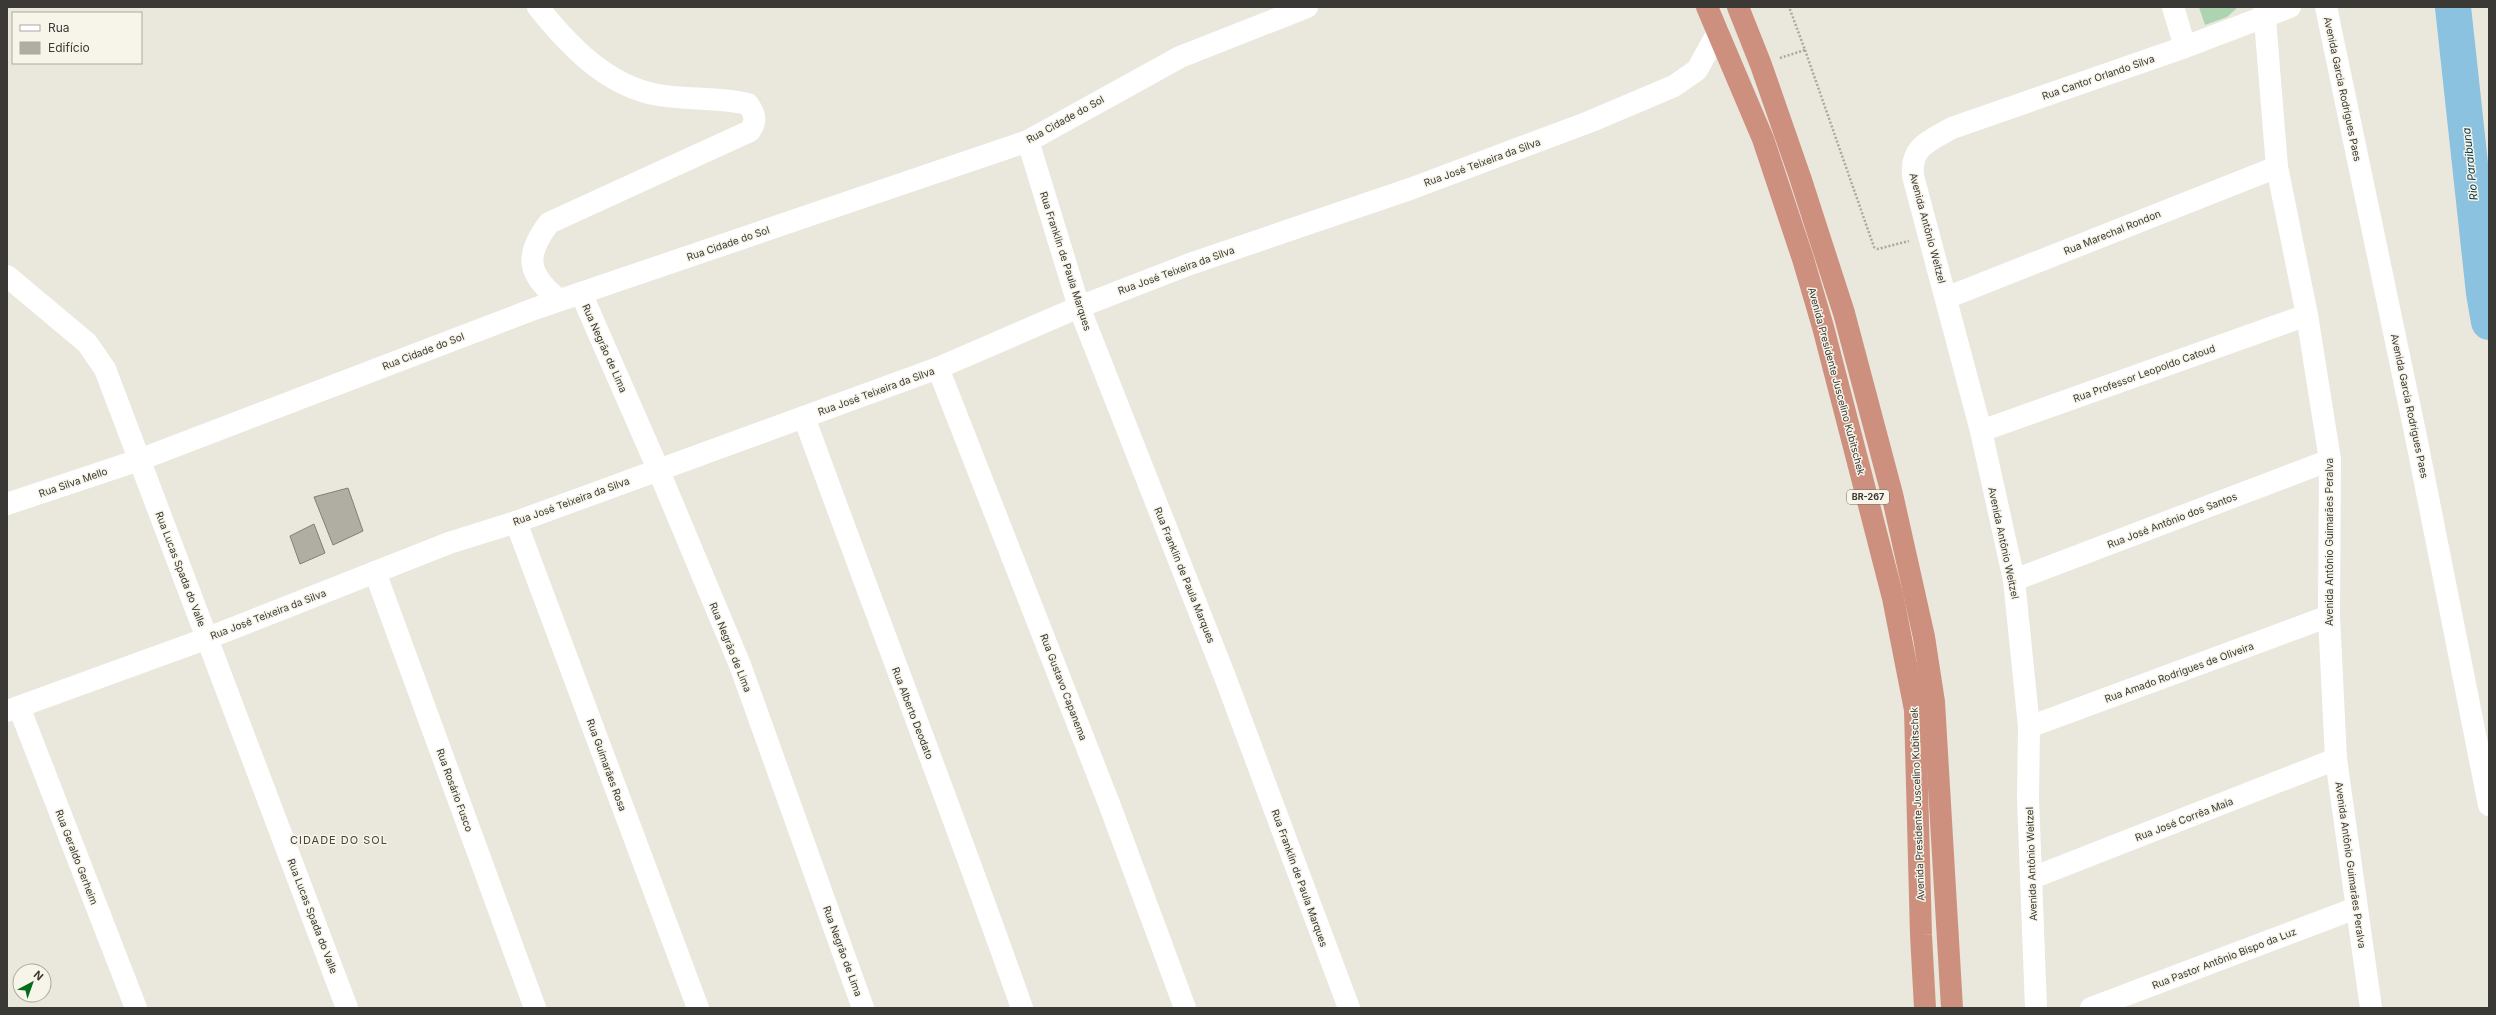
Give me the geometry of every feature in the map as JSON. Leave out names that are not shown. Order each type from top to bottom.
[{"type":"highway","name":"Avenida Presidente Juscelino Kubitschek","points":[[1707,7],[1763,139],[1805,267],[1823,327],[1893,598],[1915,710],[1921,935],[1925,1008]]},
{"type":"highway","name":"Avenida Presidente Juscelino Kubitschek","points":[[1738,7],[1766,80],[1839,298],[1892,494],[1924,637],[1934,702],[1952,1008]]},
{"type":"street","points":[[538,7],[553,27],[594,66],[617,82],[658,95],[728,99],[748,104],[754,113],[755,124],[750,131],[549,223],[538,238],[532,259],[533,272],[543,287],[559,300]]},
{"type":"street","name":"Rua Cidade do Sol","points":[[139,460],[559,300],[1028,141],[1180,57],[1307,7]]},
{"type":"street","points":[[2173,7],[2185,47]]},
{"type":"street","name":"Rua Cantor Orlando Silva","points":[[1913,159],[1918,149],[1952,128],[2185,47],[2265,11],[2290,7]]},
{"type":"street","name":"Avenida Garcia Rodrigues Paes","points":[[2326,7],[2418,445],[2489,805]]},
{"type":"street","name":"Avenida Antônio Guimarães Peralva","points":[[2265,11],[2277,167],[2307,315],[2330,460],[2329,616],[2336,759],[2371,1008]]},
{"type":"street","name":"Rua José Teixeira da Silva","points":[[13,709],[208,638],[449,543],[516,522],[938,368],[1079,307],[1198,261],[1496,158],[1589,122],[1674,86],[1697,70],[1718,32]]},
{"type":"street","name":"Rua Franklin de Paula Marques","points":[[1028,141],[1079,307],[1225,677],[1349,1008]]},
{"type":"street","name":"Avenida Antônio Weitzel","points":[[1913,159],[1913,176],[1982,431],[2014,580],[2029,727],[2028,799],[2036,1008]]},
{"type":"street","name":"Rua Marechal Rondon","points":[[1946,298],[2277,167]]},
{"type":"street","name":"Rua Lucas Spada do Valle","points":[[7,276],[87,343],[105,369],[348,1008]]},
{"type":"street","name":"Rua Negrão de Lima","points":[[581,293],[658,469],[740,665],[863,1008]]},
{"type":"street","name":"Rua Professor Leopoldo Catoud","points":[[1982,431],[2307,315]]},
{"type":"street","name":"Rua Gustavo Capanema","points":[[938,368],[1110,806],[1185,1008]]},
{"type":"street","name":"Rua Alberto Deodato","points":[[804,417],[877,619],[970,861],[1022,1008]]},
{"type":"street","name":"Rua Silva Mello","points":[[7,504],[139,460]]},
{"type":"street","name":"Rua José Antônio dos Santos","points":[[2014,580],[2330,460]]},
{"type":"street","name":"Rua Guimarães Rosa","points":[[516,522],[698,1008]]},
{"type":"street","name":"Rua Rosário Fusco","points":[[375,572],[535,1008]]},
{"type":"street","name":"Rua Amado Rodrigues de Oliveira","points":[[2029,727],[2329,616]]},
{"type":"street","name":"Rua Geraldo Gerheim","points":[[13,709],[136,1008]]},
{"type":"street","name":"Rua José Corrêa Maia","points":[[2032,878],[2336,759]]},
{"type":"street","name":"Rua Pastor Antônio Bispo da Luz","points":[[2091,1008],[2356,908]]},
{"type":"path","points":[[1789,7],[1874,246],[1878,249],[1884,248],[1929,234]]},
{"type":"path","points":[[1785,56],[1804,50]]},
{"type":"green space","points":[[2199,7],[2238,7],[2227,17],[2205,25]]},
{"type":"building","points":[[348,488],[363,531],[333,545],[314,497]]},
{"type":"building","points":[[314,524],[325,553],[300,564],[290,536]]},
{"type":"waterway","name":"Rio Paraibuna","points":[[2453,7],[2484,293],[2489,322]]},
{"type":"district","name":"CIDADE DO SOL","points":[[339,840]]}]
